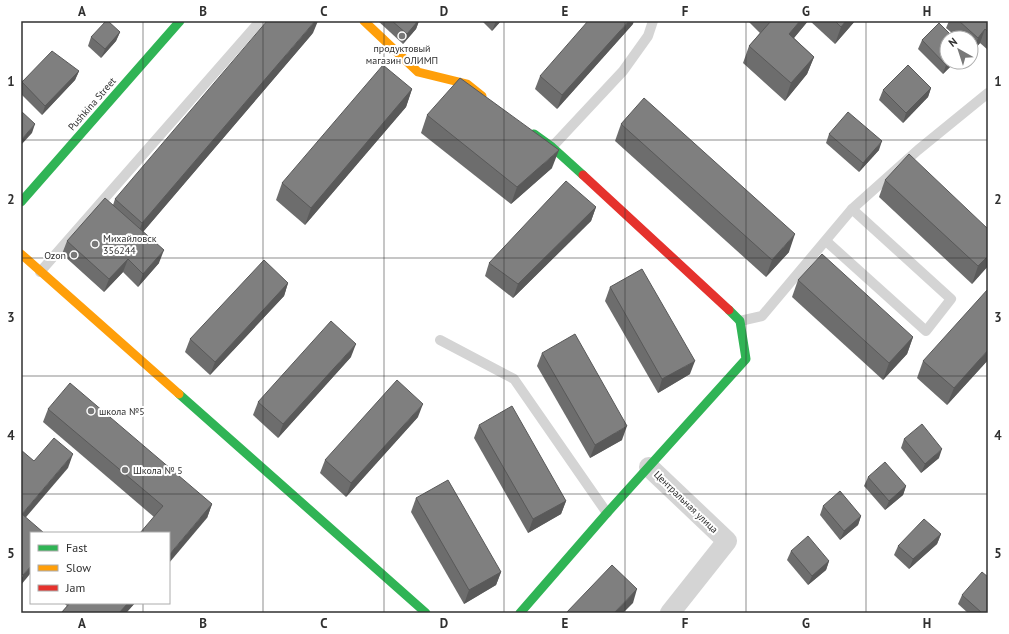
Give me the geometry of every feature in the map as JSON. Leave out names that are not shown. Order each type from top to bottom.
[{"type":"street","name":"Pushkina Street","points":[[21,202],[180,21]]},
{"type":"street","points":[[364,21],[418,72],[466,84],[491,102]]},
{"type":"street","points":[[520,613],[607,513],[746,360],[740,321],[552,147],[528,129]]},
{"type":"street","points":[[21,254],[426,613]]},
{"type":"street","name":"Центральная улица","points":[[649,467],[727,541],[670,613]]},
{"type":"lane","points":[[40,272],[260,21]]},
{"type":"lane","points":[[552,147],[623,71],[648,36],[653,21]]},
{"type":"lane","points":[[740,321],[762,316],[852,209],[918,150],[988,93]]},
{"type":"lane","points":[[826,241],[926,331],[951,299],[852,209]]},
{"type":"lane","points":[[440,340],[514,379],[607,513]]},
{"type":"building","points":[[106,21],[108,21],[120,32],[105,49],[91,37]]},
{"type":"building","points":[[267,21],[315,21],[142,223],[115,199]]},
{"type":"building","points":[[392,21],[418,21],[407,34]]},
{"type":"building","points":[[588,21],[629,21],[562,95],[540,76]]},
{"type":"building","points":[[771,21],[800,21],[789,34],[814,57],[791,83],[749,46]]},
{"type":"building","points":[[835,21],[846,21],[841,27]]},
{"type":"building","points":[[959,21],[988,21],[988,32],[985,29],[979,37],[979,30],[969,30]]},
{"type":"building","points":[[939,23],[946,30],[939,30],[939,58],[922,40]]},
{"type":"building","points":[[52,51],[79,71],[45,106],[22,82]]},
{"type":"building","points":[[383,65],[412,89],[311,208],[282,183]]},
{"type":"building","points":[[908,65],[931,88],[906,113],[883,90]]},
{"type":"building","points":[[460,78],[559,150],[517,187],[427,115]]},
{"type":"building","points":[[644,98],[795,234],[772,260],[621,124]]},
{"type":"building","points":[[21,111],[35,124],[21,140]]},
{"type":"building","points":[[848,112],[882,141],[863,163],[829,134]]},
{"type":"building","points":[[909,154],[988,229],[988,256],[978,266],[885,180]]},
{"type":"building","points":[[566,181],[596,207],[518,284],[489,263]]},
{"type":"building","points":[[105,198],[164,250],[143,274],[128,259],[109,279],[67,241]]},
{"type":"building","points":[[822,254],[913,337],[889,363],[798,280]]},
{"type":"building","points":[[264,260],[288,283],[215,362],[190,339]]},
{"type":"building","points":[[642,269],[695,361],[662,379],[610,287]]},
{"type":"building","points":[[988,289],[988,350],[954,388],[923,361]]},
{"type":"building","points":[[331,321],[356,344],[283,424],[258,402]]},
{"type":"building","points":[[575,334],[627,426],[595,445],[542,353]]},
{"type":"building","points":[[397,380],[423,404],[351,483],[325,460]]},
{"type":"building","name":"Школа № 5","points":[[70,383],[212,504],[170,554],[170,532],[141,532],[163,506],[48,409]]},
{"type":"building","points":[[512,406],[566,501],[533,519],[479,425]]},
{"type":"building","points":[[922,424],[942,449],[925,464],[904,439]]},
{"type":"building","points":[[54,438],[73,454],[22,514],[43,532],[30,532],[30,567],[23,575],[21,574],[21,450],[34,461]]},
{"type":"building","points":[[885,462],[906,486],[889,501],[868,477]]},
{"type":"building","points":[[448,480],[501,572],[469,590],[416,498]]},
{"type":"building","points":[[840,491],[861,516],[844,531],[823,506]]},
{"type":"building","points":[[924,519],[941,534],[913,559],[898,546]]},
{"type":"building","points":[[808,536],[829,561],[812,576],[791,551]]},
{"type":"building","points":[[612,565],[637,589],[614,613],[566,613]]},
{"type":"building","points":[[982,572],[988,577],[988,613],[982,613],[962,595]]},
{"type":"building","points":[[69,604],[127,604],[119,613],[61,613]]},
{"type":"traffic: fast","points":[[21,202],[180,21]]},
{"type":"traffic: fast","points":[[534,134],[552,147],[583,175]]},
{"type":"traffic: fast","points":[[520,613],[607,513],[746,359],[740,321],[729,310]]},
{"type":"traffic: fast","points":[[179,394],[426,613]]},
{"type":"traffic: slow","points":[[364,21],[418,72],[467,84],[482,96]]},
{"type":"traffic: slow","points":[[21,254],[179,394]]},
{"type":"traffic: jam","points":[[583,175],[729,310]]},
{"type":"place","name":"продуктовый магазин ОЛИМП","points":[[402,36]]},
{"type":"place","name":"Михайловск 356244","points":[[95,244]]},
{"type":"place","name":"Ozon","points":[[74,255]]},
{"type":"place","name":"школа №5","points":[[91,411]]},
{"type":"place","name":"Школа № 5","points":[[125,470]]}]
